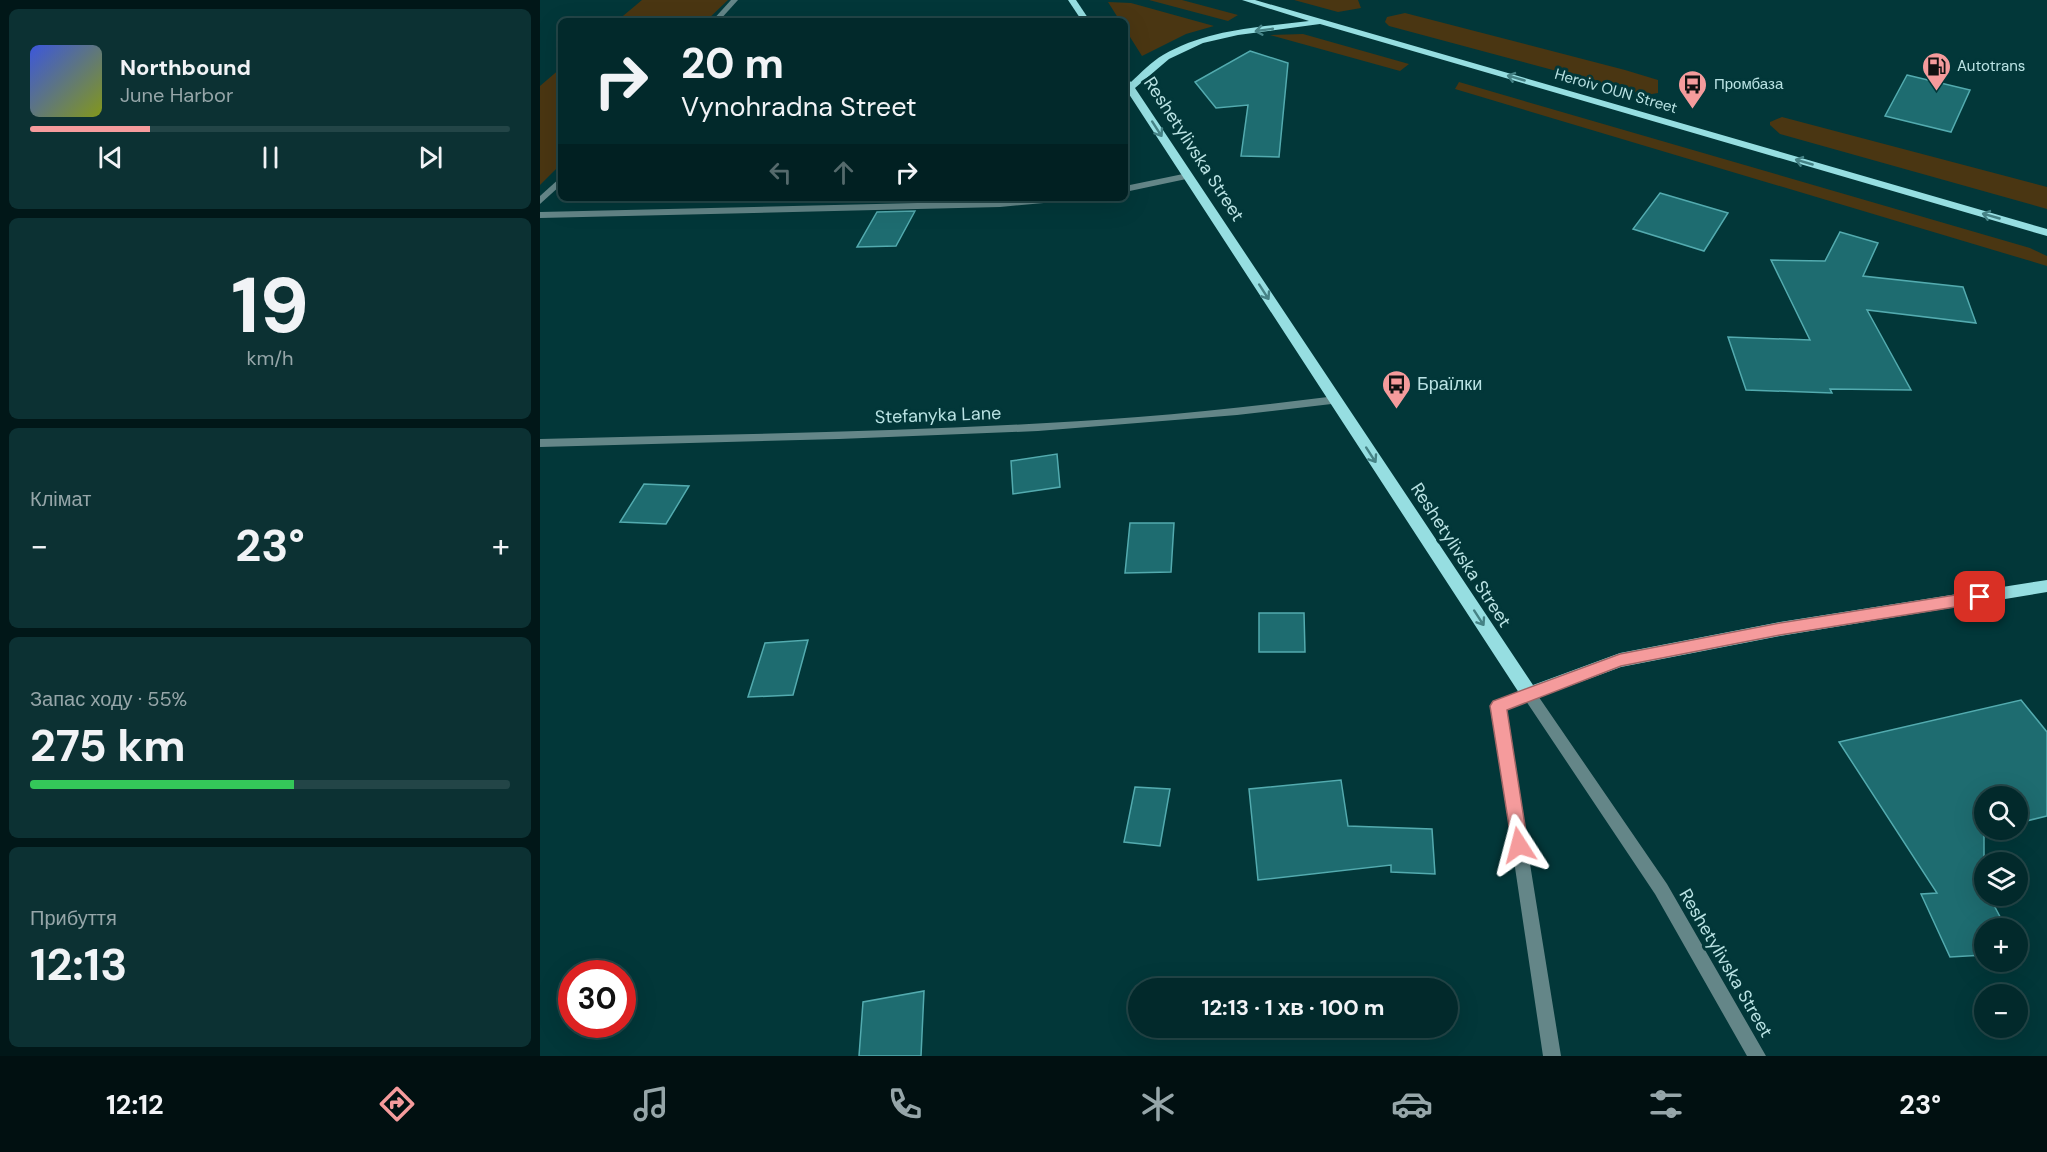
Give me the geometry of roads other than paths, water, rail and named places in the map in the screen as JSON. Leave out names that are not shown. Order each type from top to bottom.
[{"type":"main road","points":[[1072,0],[1084,18]]},
{"type":"main road","name":"Heroiv OUN Street","points":[[1246,0],[2047,233]]},
{"type":"main road","points":[[1128,84],[1164,58],[1197,43],[1246,32],[1322,22]]},
{"type":"main road","name":"Reshetylivska Street","points":[[1128,84],[1529,694]]},
{"type":"main road","points":[[1529,694],[1620,660],[1780,629],[2047,586]]},
{"type":"street","points":[[718,18],[735,0]]},
{"type":"street","points":[[1128,188],[1188,176]]},
{"type":"street","points":[[540,201],[558,183]]},
{"type":"street","points":[[540,215],[1000,204],[1033,201]]},
{"type":"street","name":"Stefanyka Lane","points":[[540,443],[1003,430],[1284,407],[1336,400]]},
{"type":"street","points":[[1529,694],[1498,706],[1552,1056]]},
{"type":"street","name":"Reshetylivska Street","points":[[1529,694],[1661,889],[1756,1056]]},
{"type":"place","name":"Autotrans","points":[[1936,92]]},
{"type":"place","name":"Промбаза","points":[[1693,110]]},
{"type":"place","name":"Браїлки","points":[[1396,410]]}]
